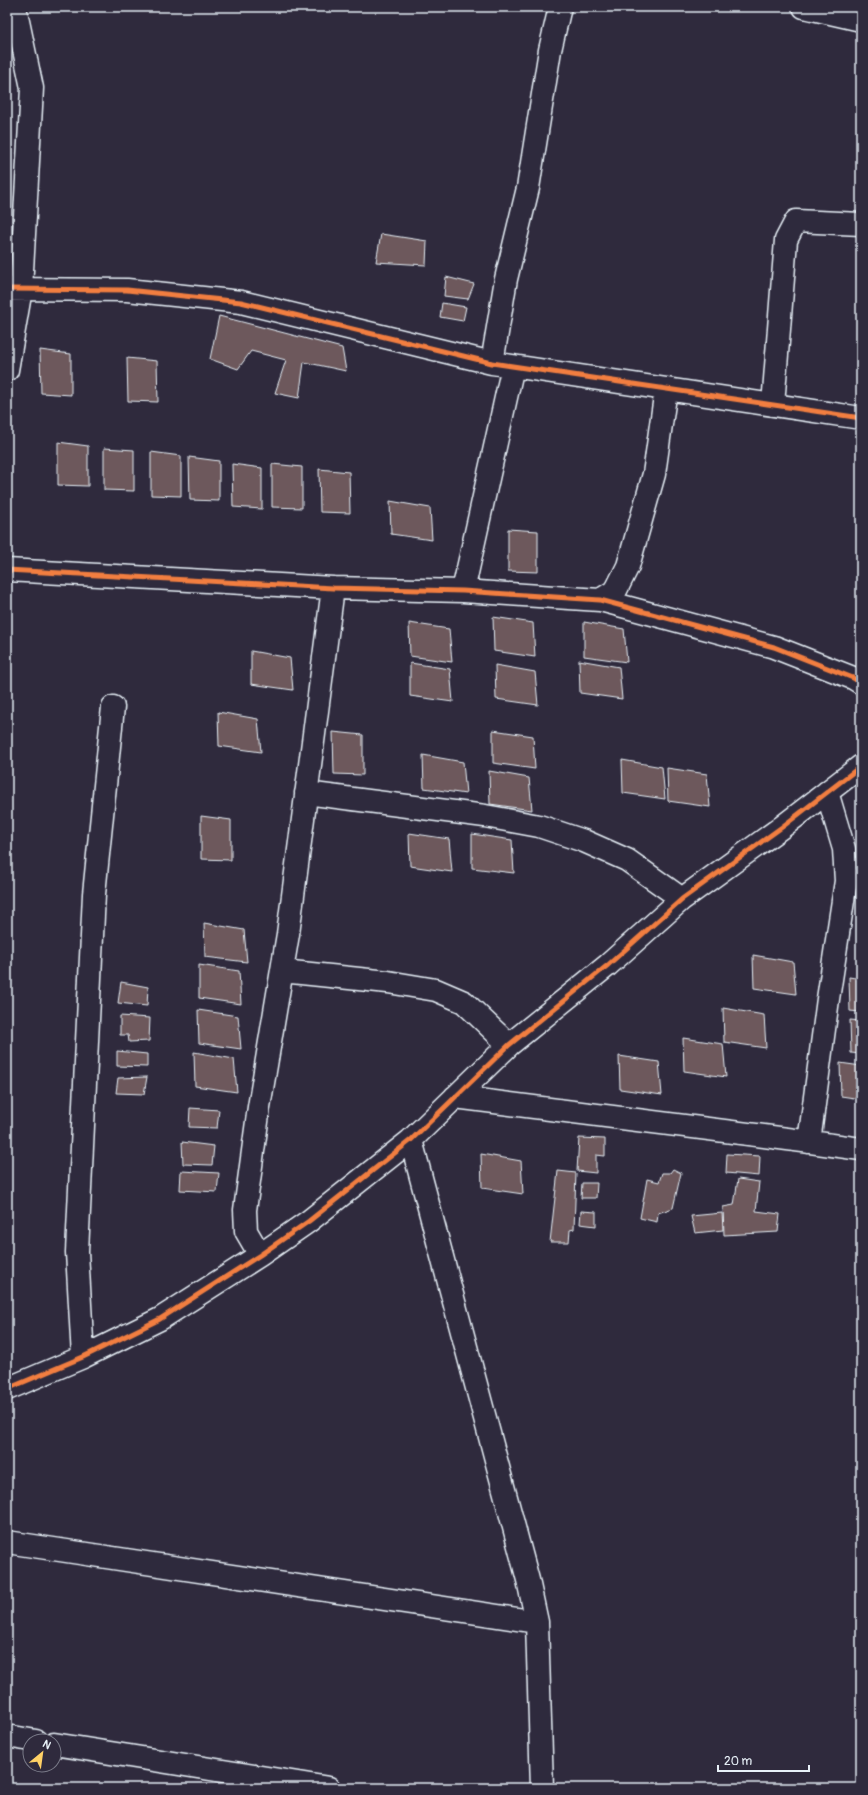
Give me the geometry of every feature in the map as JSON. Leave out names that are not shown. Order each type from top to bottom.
[{"type":"street","points":[[7,370],[32,88],[15,7]]},
{"type":"street","points":[[463,591],[503,365],[506,279],[528,188],[550,50],[560,7]]},
{"type":"street","points":[[804,7],[861,20]]},
{"type":"street","points":[[773,405],[786,240],[796,222],[861,224]]},
{"type":"street","points":[[14,289],[127,290],[240,302],[503,365],[861,418]]},
{"type":"street","points":[[600,600],[616,590],[628,566],[654,474],[666,389]]},
{"type":"street","points":[[7,570],[333,588],[463,591],[600,600],[774,646],[853,678],[861,683]]},
{"type":"street","points":[[260,1255],[246,1231],[246,1210],[259,1107],[282,971],[333,588]]},
{"type":"street","points":[[83,1357],[77,1252],[94,894],[113,707]]},
{"type":"street","points":[[7,1388],[83,1357],[160,1319],[260,1255],[308,1221],[411,1140],[509,1045],[608,965],[682,899],[782,827],[861,766]]},
{"type":"street","points":[[809,1142],[828,999],[846,881],[844,849],[827,792]]},
{"type":"street","points":[[306,793],[485,816],[539,826],[584,841],[627,860],[682,899]]},
{"type":"street","points":[[282,971],[388,982],[436,990],[464,1002],[509,1045]]},
{"type":"street","points":[[455,1097],[861,1149]]},
{"type":"street","points":[[411,1140],[528,1580],[536,1622],[542,1788]]},
{"type":"street","points":[[7,1542],[536,1622]]},
{"type":"street","points":[[7,1736],[22,1739]]},
{"type":"street","points":[[62,1745],[326,1788]]},
{"type":"building","points":[[381,234],[427,241],[426,265],[376,262]]},
{"type":"building","points":[[446,277],[474,284],[468,299],[444,296]]},
{"type":"building","points":[[442,303],[466,307],[463,321],[440,317]]},
{"type":"building","points":[[219,316],[342,348],[346,371],[304,362],[299,398],[275,393],[286,360],[251,351],[238,369],[210,359]]},
{"type":"building","points":[[40,350],[71,354],[71,395],[41,393]]},
{"type":"building","points":[[127,358],[157,361],[158,402],[128,401]]},
{"type":"building","points":[[58,442],[88,446],[88,486],[58,485]]},
{"type":"building","points":[[104,448],[134,450],[134,491],[104,490]]},
{"type":"building","points":[[151,452],[181,456],[181,496],[151,495]]},
{"type":"building","points":[[189,457],[219,461],[219,501],[190,500]]},
{"type":"building","points":[[232,464],[262,468],[262,509],[233,507]]},
{"type":"building","points":[[272,464],[302,467],[302,508],[272,507]]},
{"type":"building","points":[[319,469],[349,472],[350,513],[320,512]]},
{"type":"building","points":[[390,501],[430,508],[432,540],[391,534]]},
{"type":"building","points":[[508,529],[538,531],[538,572],[508,571]]},
{"type":"building","points":[[493,617],[533,623],[535,657],[494,651]]},
{"type":"building","points":[[584,622],[624,629],[627,662],[584,656]]},
{"type":"building","points":[[409,623],[449,629],[452,662],[410,656]]},
{"type":"building","points":[[251,651],[290,658],[293,690],[251,684]]},
{"type":"building","points":[[579,660],[619,667],[622,699],[580,693]]},
{"type":"building","points":[[410,663],[450,669],[453,702],[410,696]]},
{"type":"building","points":[[495,665],[535,672],[538,705],[496,699]]},
{"type":"building","points":[[218,712],[258,719],[261,752],[219,746]]},
{"type":"building","points":[[493,730],[533,736],[535,769],[493,763]]},
{"type":"building","points":[[333,732],[363,735],[363,775],[334,774]]},
{"type":"building","points":[[423,755],[463,762],[466,794],[424,788]]},
{"type":"building","points":[[622,760],[662,767],[665,799],[623,793]]},
{"type":"building","points":[[667,768],[707,774],[710,807],[668,801]]},
{"type":"building","points":[[489,771],[529,778],[532,810],[490,804]]},
{"type":"building","points":[[201,816],[231,820],[231,860],[201,859]]},
{"type":"building","points":[[409,833],[449,839],[452,872],[410,866]]},
{"type":"building","points":[[472,834],[512,840],[514,873],[472,868]]},
{"type":"building","points":[[204,923],[244,930],[247,962],[205,957]]},
{"type":"building","points":[[753,955],[793,962],[796,994],[754,988]]},
{"type":"building","points":[[199,965],[239,971],[241,1004],[199,998]]},
{"type":"building","points":[[849,977],[861,979],[861,1012],[850,1011]]},
{"type":"building","points":[[121,982],[148,987],[147,1006],[118,1003]]},
{"type":"building","points":[[723,1008],[764,1015],[766,1048],[724,1042]]},
{"type":"building","points":[[198,1010],[238,1016],[241,1049],[199,1043]]},
{"type":"building","points":[[120,1016],[150,1018],[149,1041],[129,1042],[128,1035],[120,1035]]},
{"type":"building","points":[[850,1020],[861,1021],[861,1054],[851,1053]]},
{"type":"building","points":[[683,1038],[723,1044],[726,1077],[684,1071]]},
{"type":"building","points":[[117,1051],[147,1054],[147,1067],[117,1066]]},
{"type":"building","points":[[194,1052],[234,1059],[237,1092],[195,1086]]},
{"type":"building","points":[[619,1056],[659,1062],[662,1095],[620,1089]]},
{"type":"building","points":[[840,1063],[861,1066],[861,1099],[841,1096]]},
{"type":"building","points":[[147,1077],[144,1094],[116,1093],[118,1078]]},
{"type":"building","points":[[190,1108],[219,1110],[217,1128],[189,1127]]},
{"type":"building","points":[[579,1138],[605,1139],[605,1156],[596,1155],[596,1173],[577,1171]]},
{"type":"building","points":[[182,1142],[214,1146],[212,1165],[183,1164]]},
{"type":"building","points":[[481,1154],[521,1161],[523,1194],[482,1188]]},
{"type":"building","points":[[727,1154],[760,1156],[759,1176],[726,1173]]},
{"type":"building","points":[[673,1169],[681,1173],[673,1208],[658,1213],[657,1222],[640,1218],[647,1179],[659,1182],[662,1173],[670,1173]]},
{"type":"building","points":[[181,1171],[219,1173],[217,1192],[180,1190]]},
{"type":"building","points":[[558,1171],[576,1173],[574,1229],[570,1230],[569,1242],[550,1242]]},
{"type":"building","points":[[738,1179],[759,1182],[756,1211],[780,1214],[778,1232],[724,1235],[723,1207],[734,1205]]},
{"type":"building","points":[[582,1183],[597,1183],[596,1198],[581,1198]]},
{"type":"building","points":[[581,1211],[596,1212],[596,1226],[580,1224]]},
{"type":"building","points":[[722,1213],[723,1230],[695,1233],[691,1216]]},
{"type":"cycle path","points":[[7,289],[127,290],[241,302],[492,363],[861,418]]},
{"type":"cycle path","points":[[7,570],[333,588],[463,591],[600,600],[774,647],[853,678],[861,683]]},
{"type":"cycle path","points":[[7,1389],[83,1357],[160,1319],[260,1255],[309,1221],[411,1140],[509,1045],[608,965],[682,899],[782,827],[861,766]]}]
